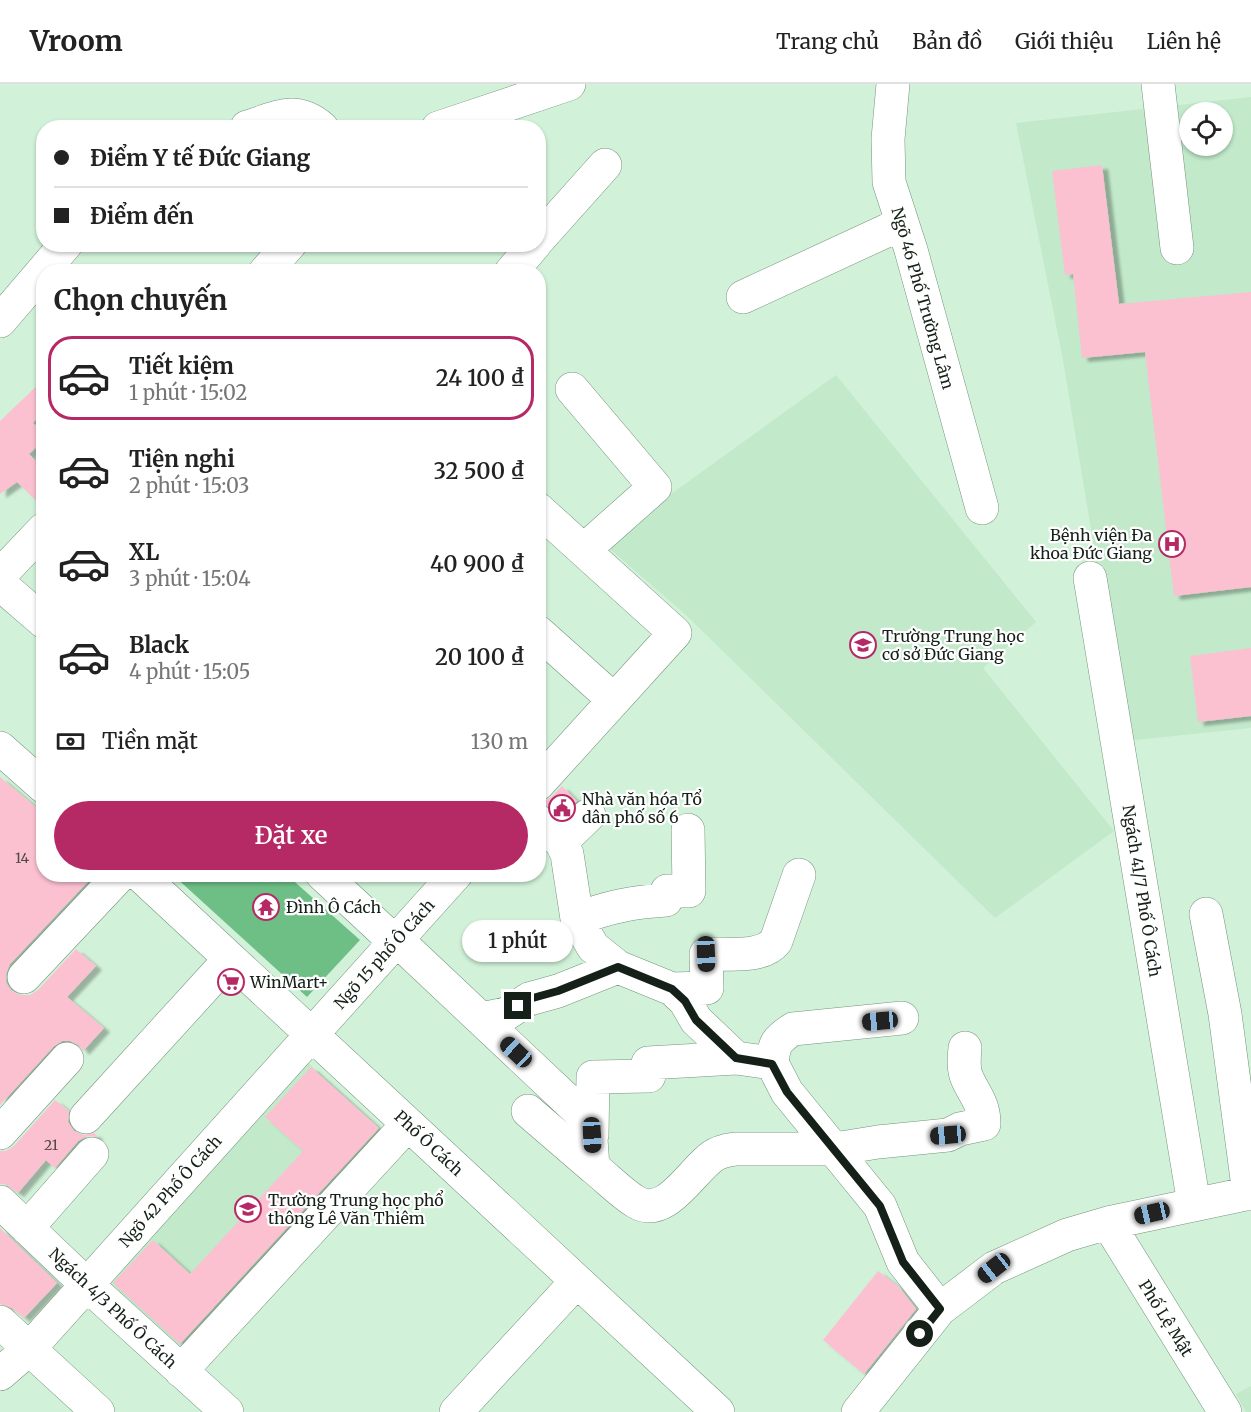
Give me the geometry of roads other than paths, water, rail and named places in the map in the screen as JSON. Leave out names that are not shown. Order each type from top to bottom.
[{"type":"street","points":[[462,120],[569,84]]},
{"type":"street","name":"Ngõ 46 Phố Trường Lâm","points":[[894,84],[888,139],[889,182],[911,250],[982,508]]},
{"type":"street","points":[[1158,84],[1177,248]]},
{"type":"street","points":[[272,120],[293,114],[305,116],[311,120]]},
{"type":"street","points":[[546,231],[605,165]]},
{"type":"street","points":[[743,297],[901,224]]},
{"type":"street","points":[[49,264],[59,252]]},
{"type":"street","points":[[518,264],[528,252]]},
{"type":"street","points":[[0,321],[36,279]]},
{"type":"street","points":[[572,389],[655,488],[584,550]]},
{"type":"street","points":[[546,516],[675,633],[546,775]]},
{"type":"street","points":[[36,536],[3,566],[36,611]]},
{"type":"street","name":"Ngách 41/7 Phố Ô Cách","points":[[1090,578],[1194,1204]]},
{"type":"street","points":[[546,639],[614,700]]},
{"type":"street","points":[[0,748],[36,779]]},
{"type":"street","points":[[589,815],[550,831],[567,854],[571,868],[577,919],[593,947],[618,967],[672,989],[685,1001],[696,1020],[736,1058]]},
{"type":"street","points":[[577,919],[608,907],[666,900],[667,891],[689,891],[688,830]]},
{"type":"street","points":[[672,989],[708,988],[706,954],[761,952],[770,948],[776,941],[799,875]]},
{"type":"street","points":[[24,977],[114,882]]},
{"type":"street","name":"Phố Ô Cách","points":[[148,882],[718,1412]]},
{"type":"street","points":[[334,882],[585,1117],[590,1125],[593,1151]]},
{"type":"street","name":"Ngõ 15 phố Ô Cách","points":[[311,1035],[449,882]]},
{"type":"street","points":[[858,1412],[940,1309],[994,1268],[1067,1235],[1108,1223],[1250,1193],[1238,1012],[1206,914]]},
{"type":"street","points":[[86,1117],[230,959]]},
{"type":"street","points":[[481,1019],[506,1014],[529,999],[558,991],[618,967]]},
{"type":"street","points":[[902,1018],[793,1029],[779,1037],[773,1051],[772,1064],[787,1092],[880,1206],[903,1262],[940,1309]]},
{"type":"street","name":"Ngõ 42 Phố Ô Cách","points":[[0,1374],[29,1348],[311,1035]]},
{"type":"street","points":[[528,1111],[593,1151],[638,1203],[659,1206],[713,1156],[723,1151],[834,1149],[948,1135],[960,1129],[984,1124],[984,1110],[966,1077],[965,1048]]},
{"type":"street","points":[[593,1151],[593,1077],[649,1076],[648,1064],[736,1058],[772,1064]]},
{"type":"street","points":[[0,1133],[67,1059]]},
{"type":"street","points":[[182,1371],[408,1124]]},
{"type":"street","points":[[27,1228],[92,1154]]},
{"type":"street","name":"Ngách 4/3 Phố Ô Cách","points":[[0,1202],[227,1412]]},
{"type":"street","name":"Phố Lệ Mật","points":[[1108,1223],[1225,1412]]},
{"type":"street","points":[[456,1412],[577,1281]]},
{"type":"street","points":[[0,1322],[98,1412]]},
{"type":"place","name":"Bệnh viện Đa khoa Đức Giang","points":[[1172,544]]},
{"type":"place","name":"Trường Trung học cơ sở Đức Giang","points":[[863,645]]},
{"type":"place","name":"Nhà văn hóa Tổ dân phố số 6","points":[[562,808]]},
{"type":"place","name":"Đình Ô Cách","points":[[266,907]]},
{"type":"place","name":"WinMart+","points":[[231,982]]},
{"type":"place","name":"Trường Trung học phổ thông Lê Văn Thiêm","points":[[248,1209]]}]
